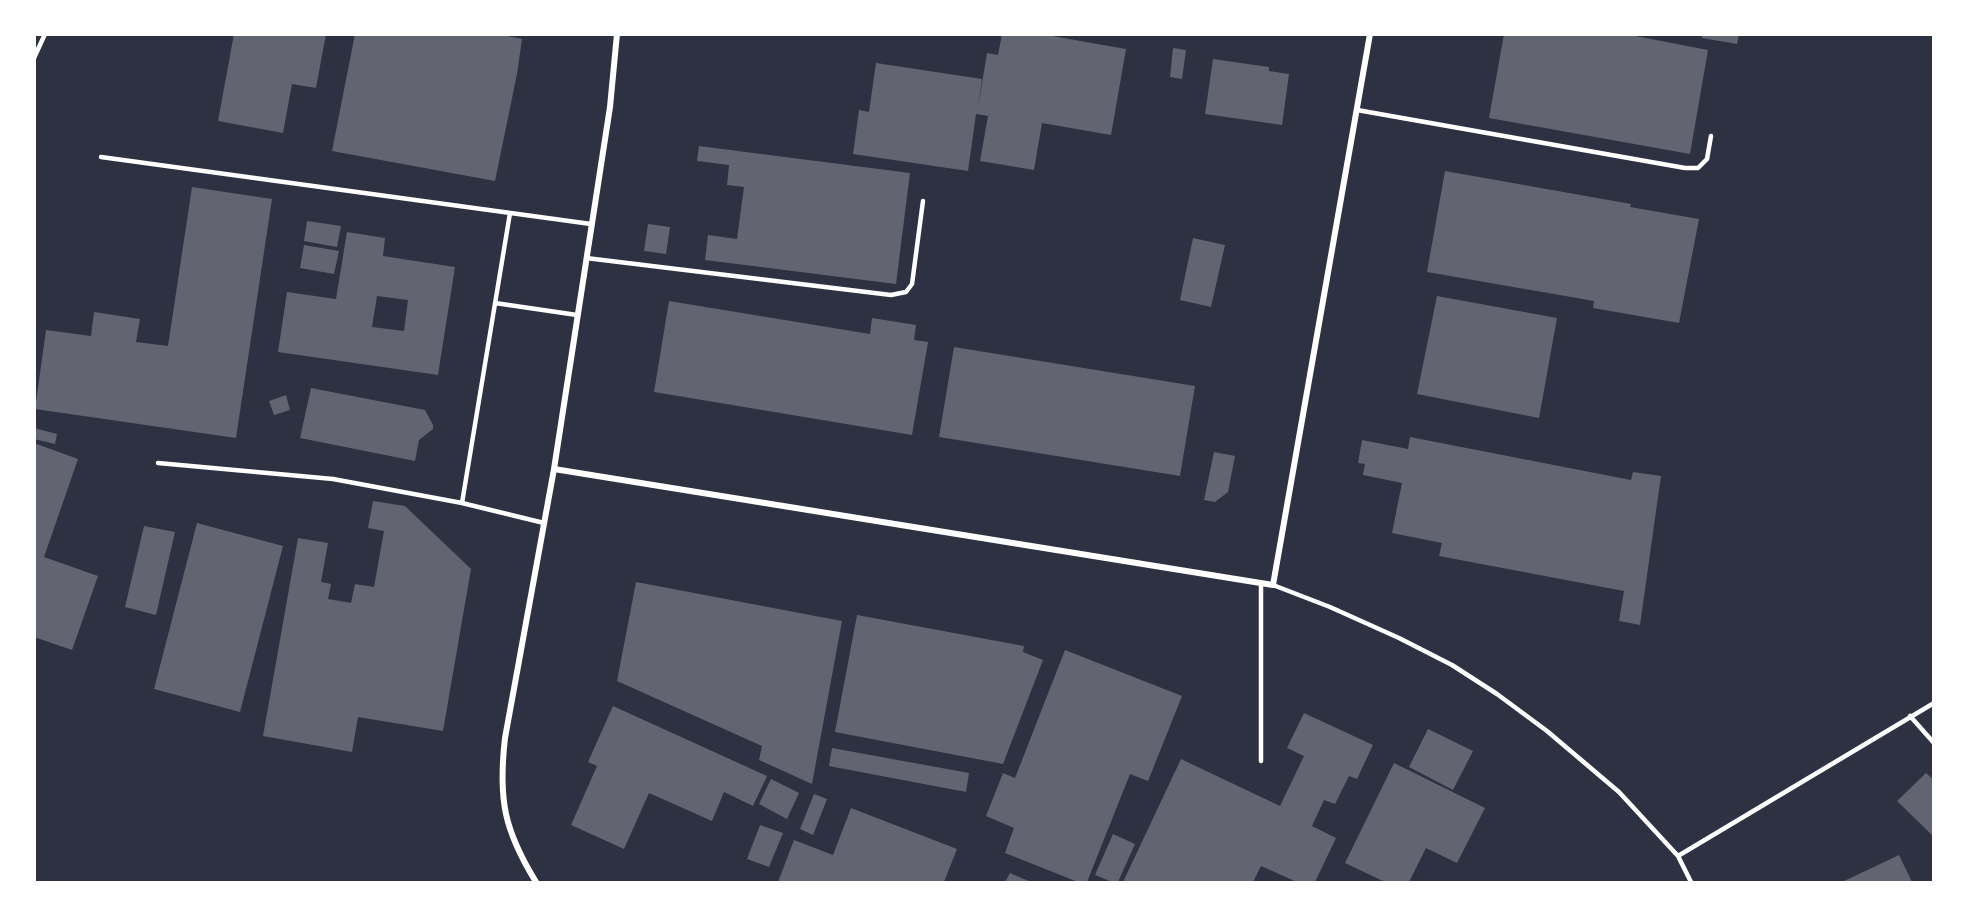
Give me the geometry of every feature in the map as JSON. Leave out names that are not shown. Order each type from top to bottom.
[{"type":"street","points":[[536,882],[510,831],[503,802],[501,775],[505,738],[554,469],[610,107],[617,34]]},
{"type":"street","points":[[554,469],[1273,585],[1370,34]]},
{"type":"lane","points":[[34,58],[45,34]]},
{"type":"lane","points":[[1357,110],[1685,168],[1698,168],[1707,159],[1711,136]]},
{"type":"lane","points":[[101,157],[591,224]]},
{"type":"lane","points":[[586,258],[891,295],[906,292],[912,284],[923,201]]},
{"type":"lane","points":[[462,503],[510,213]]},
{"type":"lane","points":[[495,303],[577,315]]},
{"type":"lane","points":[[158,463],[333,479],[462,503],[544,523]]},
{"type":"lane","points":[[1261,584],[1261,761]]},
{"type":"lane","points":[[1273,585],[1330,606],[1399,638],[1452,665],[1497,694],[1547,731],[1619,792],[1678,856],[1690,882]]},
{"type":"lane","points":[[1678,856],[1934,703]]},
{"type":"lane","points":[[1910,716],[1934,743]]},
{"type":"building","points":[[234,34],[326,34],[316,88],[292,84],[283,133],[218,121]]},
{"type":"building","points":[[355,34],[498,34],[522,39],[495,181],[332,151]]},
{"type":"building","points":[[1002,34],[1041,34],[1126,49],[1111,135],[1042,123],[1034,170],[980,161],[988,116],[976,114],[968,171],[853,154],[859,110],[869,112],[876,63],[982,79],[978,108],[987,53],[998,55]]},
{"type":"building","points":[[1504,34],[1625,34],[1708,50],[1690,154],[1489,118]]},
{"type":"building","points":[[1702,34],[1739,34],[1737,44],[1702,38]]},
{"type":"building","points":[[1173,48],[1186,50],[1182,79],[1170,77]]},
{"type":"building","points":[[1213,59],[1269,67],[1269,71],[1289,74],[1282,125],[1205,114]]},
{"type":"building","points":[[699,146],[910,173],[896,284],[705,260],[708,235],[737,239],[744,187],[727,185],[729,165],[697,161]]},
{"type":"building","points":[[1445,171],[1631,204],[1630,207],[1699,219],[1679,323],[1593,308],[1594,301],[1427,272]]},
{"type":"building","points":[[192,187],[272,199],[236,438],[35,409],[46,330],[91,336],[94,312],[140,319],[136,342],[168,346]]},
{"type":"building","points":[[307,221],[341,226],[337,247],[304,241]]},
{"type":"building","points":[[648,224],[670,227],[666,254],[644,251]]},
{"type":"building","points":[[347,232],[385,238],[383,256],[455,267],[438,375],[278,352],[287,292],[336,299]],"holes":[[[377,296],[408,300],[404,331],[372,327]]]},
{"type":"building","points":[[1193,238],[1225,245],[1211,307],[1180,300]]},
{"type":"building","points":[[304,245],[339,251],[334,274],[300,268]]},
{"type":"building","points":[[1437,296],[1557,318],[1539,418],[1417,394]]},
{"type":"building","points":[[669,301],[870,334],[872,318],[916,325],[914,340],[928,342],[912,435],[654,392]]},
{"type":"building","points":[[954,347],[1195,386],[1180,476],[939,437]]},
{"type":"building","points":[[311,388],[425,410],[433,429],[419,440],[415,461],[300,438]]},
{"type":"building","points":[[286,395],[290,410],[274,415],[269,401]]},
{"type":"building","points":[[34,428],[57,434],[55,444],[34,439]]},
{"type":"building","points":[[1410,437],[1631,480],[1633,472],[1661,476],[1640,625],[1619,621],[1624,591],[1439,556],[1442,543],[1392,533],[1402,483],[1363,475],[1365,464],[1358,463],[1362,440],[1408,449]]},
{"type":"building","points":[[34,443],[78,459],[44,557],[98,576],[72,650],[34,637]]},
{"type":"building","points":[[1214,452],[1235,456],[1228,492],[1215,502],[1204,500]]},
{"type":"building","points":[[373,501],[405,506],[471,569],[443,731],[358,717],[352,752],[263,736],[298,538],[328,543],[321,582],[331,584],[328,599],[351,603],[355,584],[374,587],[384,531],[368,528]]},
{"type":"building","points":[[197,523],[283,546],[240,712],[154,689]]},
{"type":"building","points":[[144,526],[175,532],[156,615],[125,607]]},
{"type":"building","points":[[636,582],[842,621],[812,784],[759,760],[762,746],[617,681]]},
{"type":"building","points":[[857,615],[1024,646],[1023,652],[1043,660],[1003,764],[835,732]]},
{"type":"building","points":[[1065,650],[1182,696],[1148,781],[1130,774],[1087,882],[1078,882],[1005,853],[1014,828],[986,816],[1003,773],[1015,778]]},
{"type":"building","points":[[613,706],[767,776],[753,806],[724,792],[712,821],[649,793],[624,849],[571,825],[597,766],[588,762]]},
{"type":"building","points":[[1304,713],[1373,745],[1357,779],[1349,776],[1335,804],[1324,800],[1312,826],[1336,838],[1315,882],[1297,882],[1261,866],[1253,882],[1123,882],[1181,759],[1280,806],[1304,756],[1287,748]]},
{"type":"building","points":[[1428,729],[1473,751],[1453,790],[1409,767]]},
{"type":"building","points":[[832,748],[969,773],[966,792],[829,766]]},
{"type":"building","points":[[1394,763],[1485,808],[1457,863],[1426,848],[1409,882],[1385,882],[1345,863]]},
{"type":"building","points":[[1926,773],[1934,780],[1934,837],[1897,801]]},
{"type":"building","points":[[771,779],[799,793],[787,819],[759,804]]},
{"type":"building","points":[[814,794],[827,799],[813,835],[800,829]]},
{"type":"building","points":[[851,808],[957,849],[944,882],[778,882],[794,840],[833,855]]},
{"type":"building","points":[[760,825],[783,833],[769,867],[747,859]]},
{"type":"building","points":[[1113,834],[1135,844],[1118,882],[1095,875]]},
{"type":"building","points":[[1899,855],[1912,882],[1842,882]]},
{"type":"building","points":[[1010,873],[1031,882],[1005,882]]}]
